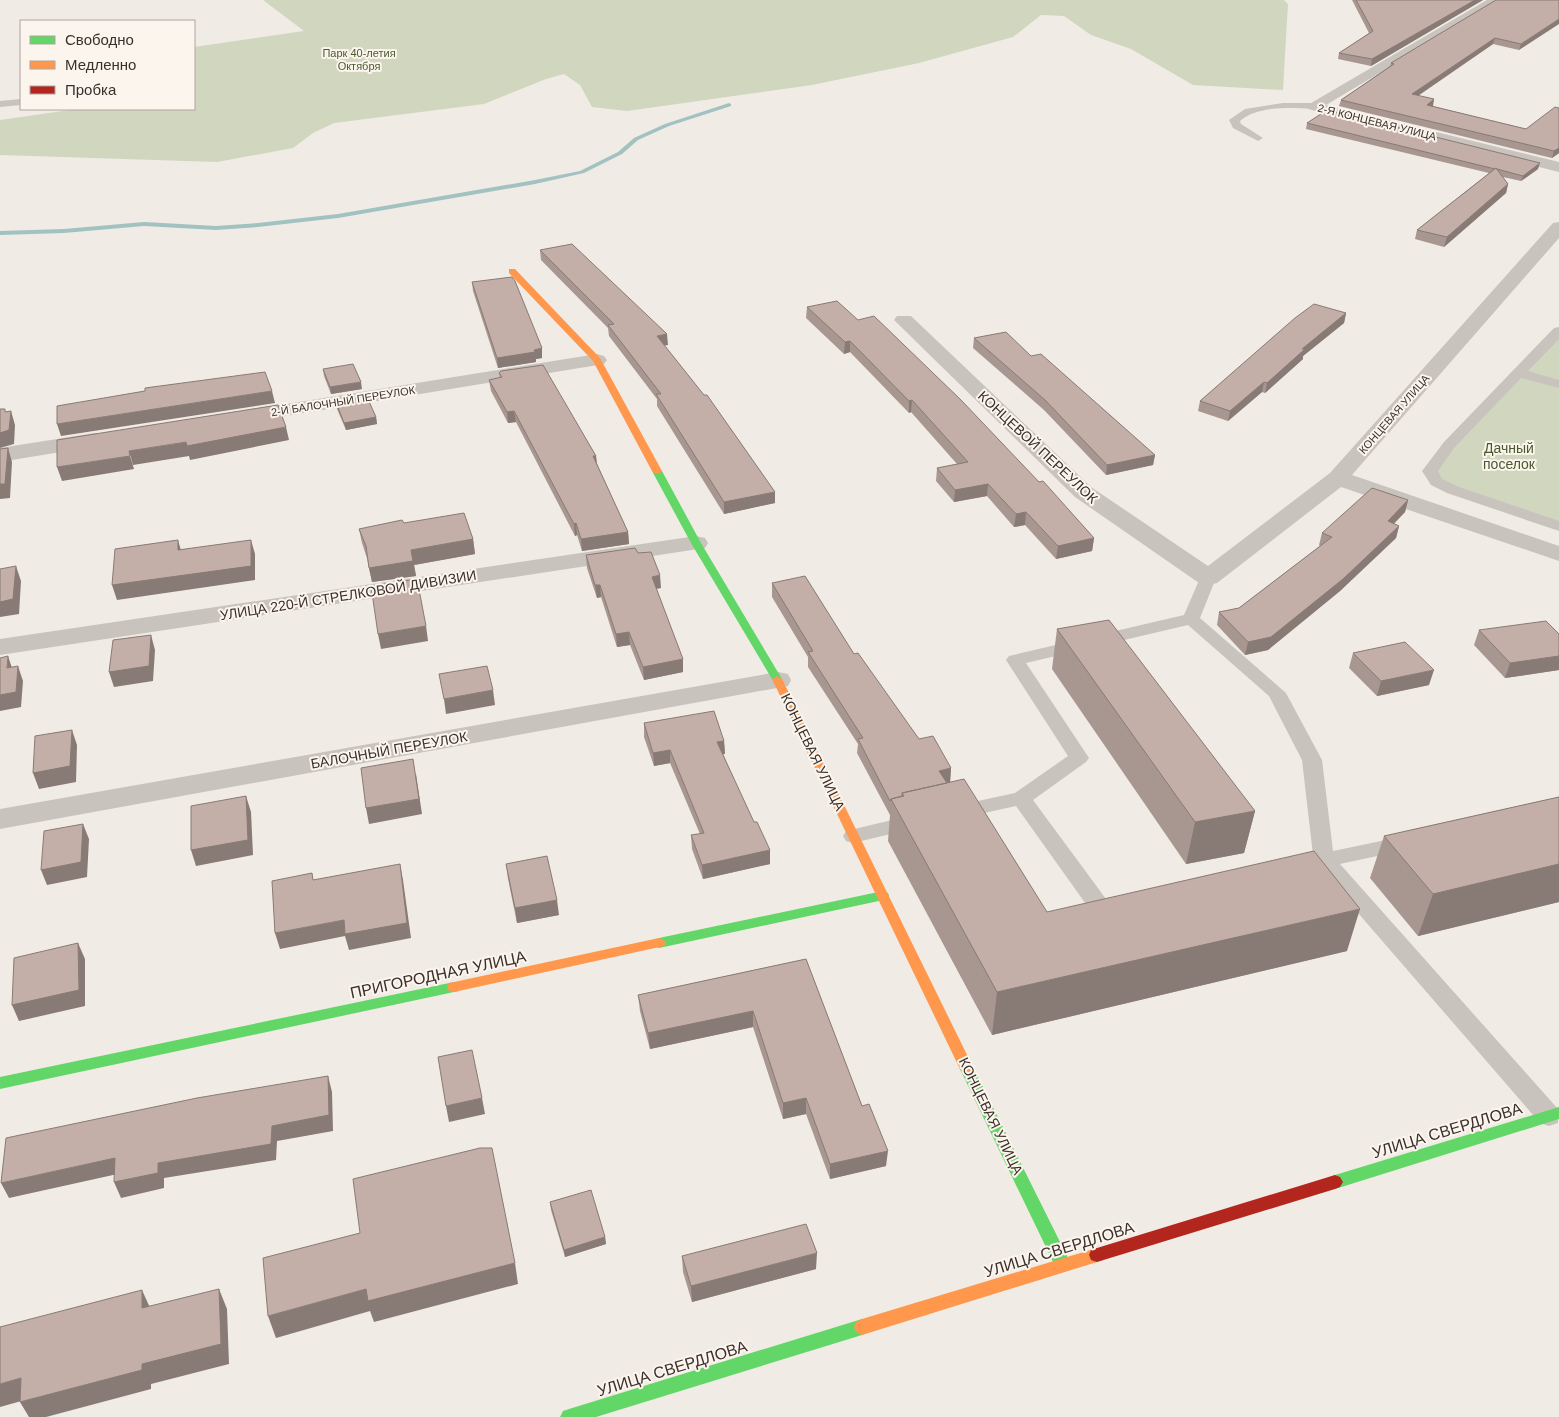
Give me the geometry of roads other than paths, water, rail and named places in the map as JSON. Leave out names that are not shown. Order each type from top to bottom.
[{"type":"street","name":"2-Я КОНЦЕВАЯ УЛИЦА","points":[[1313,106],[1496,0]]},
{"type":"street","name":"2-Я КОНЦЕВАЯ УЛИЦА","points":[[1313,106],[1559,167]]},
{"type":"street","name":"КОНЦЕВАЯ УЛИЦА","points":[[1208,578],[1338,478],[1559,227]]},
{"type":"street","name":"КОНЦЕВАЯ УЛИЦА","points":[[512,271],[596,360],[696,543],[778,680],[1063,1265]]},
{"type":"street","name":"КОНЦЕВОЙ ПЕРЕУЛОК","points":[[904,320],[1083,492],[1208,578]]},
{"type":"street","name":"2-Й БАЛОЧНЫЙ ПЕРЕУЛОК","points":[[225,420],[596,360]]},
{"type":"street","points":[[0,455],[117,437]]},
{"type":"street","points":[[1338,478],[1559,554]]},
{"type":"street","name":"УЛИЦА 220-Й СТРЕЛКОВОЙ ДИВИЗИИ","points":[[0,647],[696,543]]},
{"type":"street","name":"БАЛОЧНЫЙ ПЕРЕУЛОК","points":[[0,819],[778,680]]},
{"type":"street","name":"ПРИГОРОДНАЯ УЛИЦА","points":[[0,1083],[883,896]]},
{"type":"street","name":"УЛИЦА СВЕРДЛОВА","points":[[570,1417],[1554,1114]]},
{"type":"lane","points":[[0,104],[20,102]]},
{"type":"lane","points":[[1258,138],[1237,126],[1234,120],[1238,115],[1293,104],[1313,106]]},
{"type":"lane","points":[[1559,331],[1449,446],[1430,471],[1436,482],[1453,490],[1559,526]]},
{"type":"lane","points":[[1519,373],[1559,384]]},
{"type":"lane","points":[[1191,619],[1208,578]]},
{"type":"lane","points":[[853,836],[1022,798],[1079,758],[1015,660],[1191,619]]},
{"type":"lane","points":[[1191,619],[1277,694],[1312,760],[1324,860],[1554,1114]]},
{"type":"lane","points":[[1022,798],[1101,908],[1140,899]]},
{"type":"lane","points":[[1295,866],[1427,838]]},
{"type":"waterway","points":[[0,233],[64,231],[144,224],[216,228],[258,225],[338,216],[535,182],[582,172],[620,153],[636,139],[667,125],[729,105]]},
{"type":"park label","name":"Парк 40-летия Октября","points":[[359,59]]},
{"type":"park label","name":"Дачный поселок","points":[[1509,456]]}]
